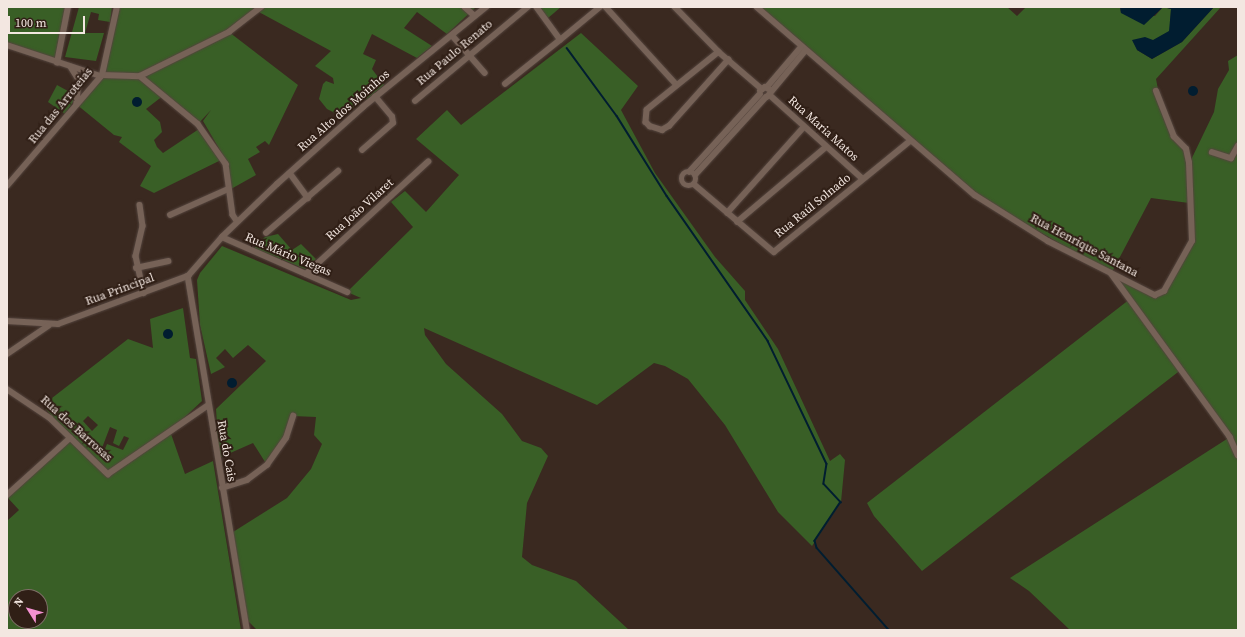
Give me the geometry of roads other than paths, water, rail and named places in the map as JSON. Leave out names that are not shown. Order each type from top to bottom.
[{"type":"street","points":[[57,63],[68,7]]},
{"type":"street","name":"Rua das Arroteias","points":[[7,186],[102,75],[117,7]]},
{"type":"street","points":[[7,45],[57,63],[102,75],[140,76],[229,32],[261,7]]},
{"type":"street","points":[[465,7],[475,16]]},
{"type":"street","name":"Rua Alto dos Moinhos","points":[[222,237],[237,221],[375,97],[486,7]]},
{"type":"street","name":"Rua Paulo Renato","points":[[415,100],[528,7]]},
{"type":"street","points":[[536,7],[560,40]]},
{"type":"street","points":[[505,84],[600,7]]},
{"type":"street","points":[[606,7],[677,85]]},
{"type":"street","name":"Rua Maria Matos","points":[[675,7],[719,52],[766,92],[803,128],[863,179]]},
{"type":"street","name":"Rua Henrique Santana","points":[[757,7],[803,49],[975,195],[1030,231],[1150,293],[1161,294],[1192,241],[1188,156],[1174,138],[1156,91]]},
{"type":"street","points":[[452,35],[484,73]]},
{"type":"street","points":[[766,92],[689,172],[684,175],[683,181],[688,185],[694,184],[695,175],[803,49]]},
{"type":"street","points":[[719,52],[646,110],[646,122],[650,126],[662,130],[669,126],[728,60]]},
{"type":"street","points":[[71,67],[79,80],[76,105]]},
{"type":"street","points":[[140,76],[198,124],[220,153],[226,164],[228,189],[237,221]]},
{"type":"street","points":[[362,150],[393,123],[392,117],[375,97]]},
{"type":"street","points":[[727,213],[803,128]]},
{"type":"street","name":"Rua Raúl Solnado","points":[[694,184],[774,252],[910,141]]},
{"type":"street","points":[[1212,152],[1231,158],[1238,146]]},
{"type":"street","points":[[737,222],[826,147]]},
{"type":"street","name":"Rua João Vilaret","points":[[306,274],[428,162]]},
{"type":"street","points":[[266,233],[338,171]]},
{"type":"street","points":[[689,172],[695,175]]},
{"type":"street","points":[[290,173],[308,198]]},
{"type":"street","points":[[170,215],[228,189]]},
{"type":"street","points":[[140,205],[143,226],[136,268],[144,293]]},
{"type":"street","name":"Rua Mário Viegas","points":[[222,237],[347,292]]},
{"type":"street","name":"Rua Principal","points":[[7,321],[48,326],[144,293],[188,276],[222,237]]},
{"type":"street","points":[[136,268],[168,261]]},
{"type":"street","points":[[1110,272],[1230,436],[1238,455]]},
{"type":"street","name":"Rua do Cais","points":[[188,276],[207,406],[248,629]]},
{"type":"street","points":[[7,354],[48,326]]},
{"type":"street","name":"Rua dos Barrosas","points":[[7,389],[50,418],[108,474],[207,406]]},
{"type":"street","points":[[222,488],[247,480],[267,465],[286,438],[293,416]]},
{"type":"street","points":[[7,495],[70,438]]},
{"type":"water","points":[[1120,7],[1163,7],[1144,25],[1121,13]]},
{"type":"water","points":[[1163,7],[1214,7],[1182,42],[1152,59],[1137,50],[1132,40],[1145,37],[1153,40],[1169,31],[1171,9]]},
{"type":"water","points":[[1193,86],[1198,91],[1193,96],[1188,91]]},
{"type":"water","points":[[135,97],[139,97],[141,98],[141,106],[135,107],[132,104],[132,100]]},
{"type":"water","points":[[166,329],[170,329],[173,334],[170,339],[166,339],[163,336],[163,332]]},
{"type":"water","points":[[232,378],[237,383],[232,388],[227,383]]},
{"type":"waterway","points":[[567,48],[617,116],[667,196],[768,341],[827,464],[824,484],[841,502],[815,541],[817,548],[889,630]]}]
